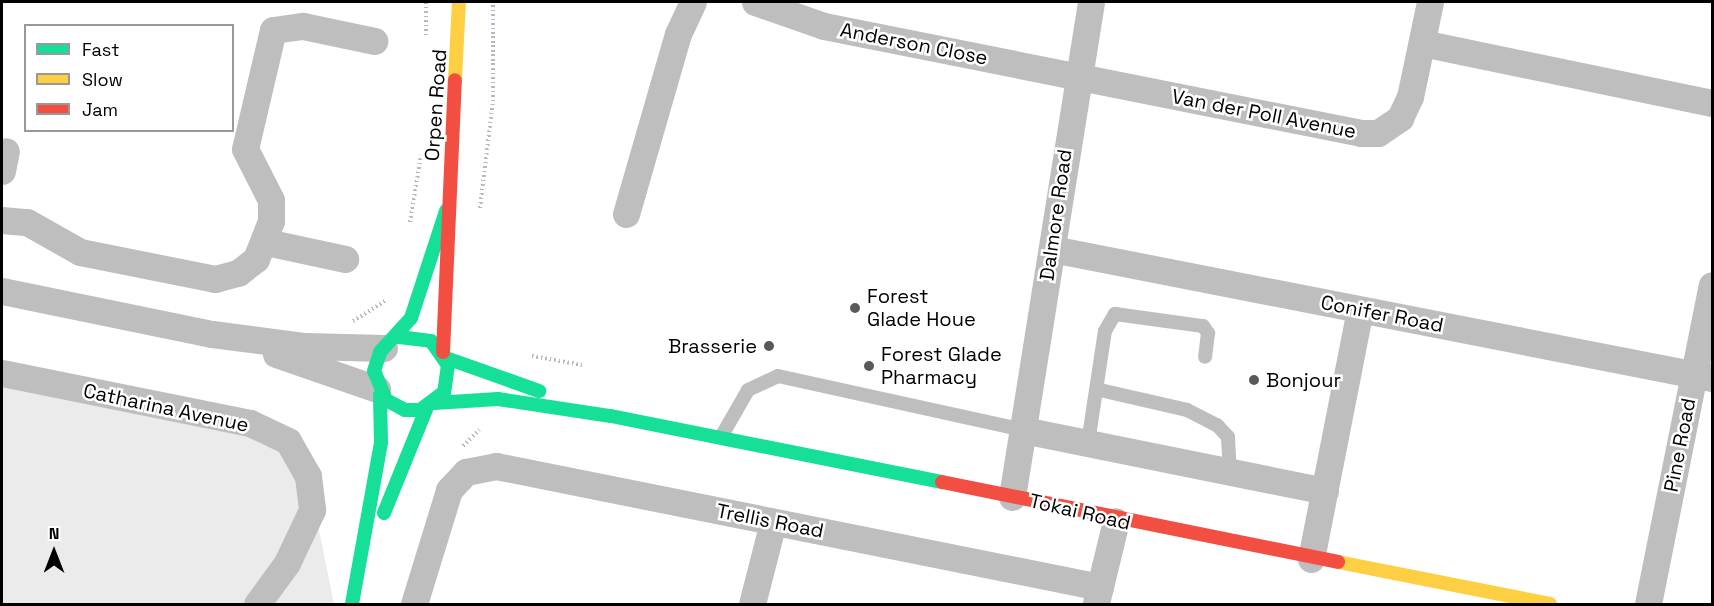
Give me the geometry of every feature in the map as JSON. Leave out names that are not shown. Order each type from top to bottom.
[{"type":"main road","name":"Orpen Road","points":[[445,355],[446,211],[458,109],[459,2]]},
{"type":"main road","name":"Orpen Road","points":[[391,342],[420,296],[446,211]]},
{"type":"main road","points":[[352,604],[363,561],[381,443],[379,392],[375,364],[391,342],[423,337],[445,355],[447,386],[431,405],[363,561]]},
{"type":"main road","name":"Tokai Road","points":[[445,355],[611,416]]},
{"type":"main road","points":[[379,392],[405,410],[431,405]]},
{"type":"main road","name":"Tokai Road","points":[[431,405],[498,399],[611,416],[721,436],[1116,520],[1549,604]]},
{"type":"street","points":[[626,214],[678,34],[693,2]]},
{"type":"street","name":"Anderson Close","points":[[755,2],[824,26],[1076,77]]},
{"type":"street","name":"Dalmore Road","points":[[1012,497],[1052,249],[1076,77],[1091,2]]},
{"type":"street","name":"Van der Poll Avenue","points":[[1076,77],[1378,132],[1400,118],[1422,43],[1430,2]]},
{"type":"street","points":[[2,220],[27,222],[81,252],[215,279],[248,268],[266,242],[271,200],[245,149],[269,37],[288,25],[374,42]]},
{"type":"street","points":[[1422,43],[1713,103]]},
{"type":"street","points":[[266,242],[345,259]]},
{"type":"street","name":"Conifer Road","points":[[1052,249],[1703,376]]},
{"type":"street","name":"Pine Road","points":[[1648,604],[1703,376],[1713,285]]},
{"type":"street","points":[[2,291],[212,334],[331,348],[391,342]]},
{"type":"street","points":[[1311,559],[1360,310]]},
{"type":"street","points":[[212,334],[379,392]]},
{"type":"street","name":"Catharina Avenue","points":[[2,373],[250,423],[288,441],[308,476],[312,510],[286,563],[257,604]]},
{"type":"street","points":[[1023,429],[1325,491]]},
{"type":"street","name":"Trellis Road","points":[[414,604],[449,490],[466,471],[496,466],[773,522],[1098,596]]},
{"type":"street","points":[[1098,596],[1116,520]]},
{"type":"street","points":[[752,604],[773,522]]},
{"type":"lane","points":[[1088,443],[1100,390],[1105,331],[1115,314],[1206,328],[1204,357]]},
{"type":"lane","points":[[721,436],[748,390],[778,376],[1023,429]]},
{"type":"lane","points":[[1100,390],[1187,410],[1217,425],[1228,436],[1230,473]]},
{"type":"path","points":[[426,2],[427,48]]},
{"type":"path","points":[[479,218],[493,101],[493,2]]},
{"type":"path","points":[[408,236],[423,143]]},
{"type":"path","points":[[343,327],[393,291]]},
{"type":"path","points":[[526,355],[582,365]]},
{"type":"shaded area","points":[[2,371],[288,441],[308,476],[334,604],[2,604]]},
{"type":"traffic: fast","points":[[399,337],[431,341],[448,365],[444,392],[420,410],[405,410],[386,400],[374,371],[380,352],[411,318],[446,211]]},
{"type":"traffic: fast","points":[[446,358],[539,391]]},
{"type":"traffic: fast","points":[[352,604],[381,443],[380,395]]},
{"type":"traffic: fast","points":[[434,403],[498,399],[611,416],[942,482]]},
{"type":"traffic: fast","points":[[384,513],[427,407]]},
{"type":"traffic: slow","points":[[455,80],[459,2]]},
{"type":"traffic: slow","points":[[1338,562],[1550,604]]},
{"type":"traffic: jam","points":[[443,352],[455,80]]},
{"type":"traffic: jam","points":[[942,482],[1338,562]]},
{"type":"place","name":"Forest Glade Houe","points":[[855,308]]},
{"type":"place","name":"Brasserie","points":[[769,346]]},
{"type":"place","name":"Forest Glade Pharmacy","points":[[869,366]]},
{"type":"place","name":"Bonjour","points":[[1254,380]]}]
